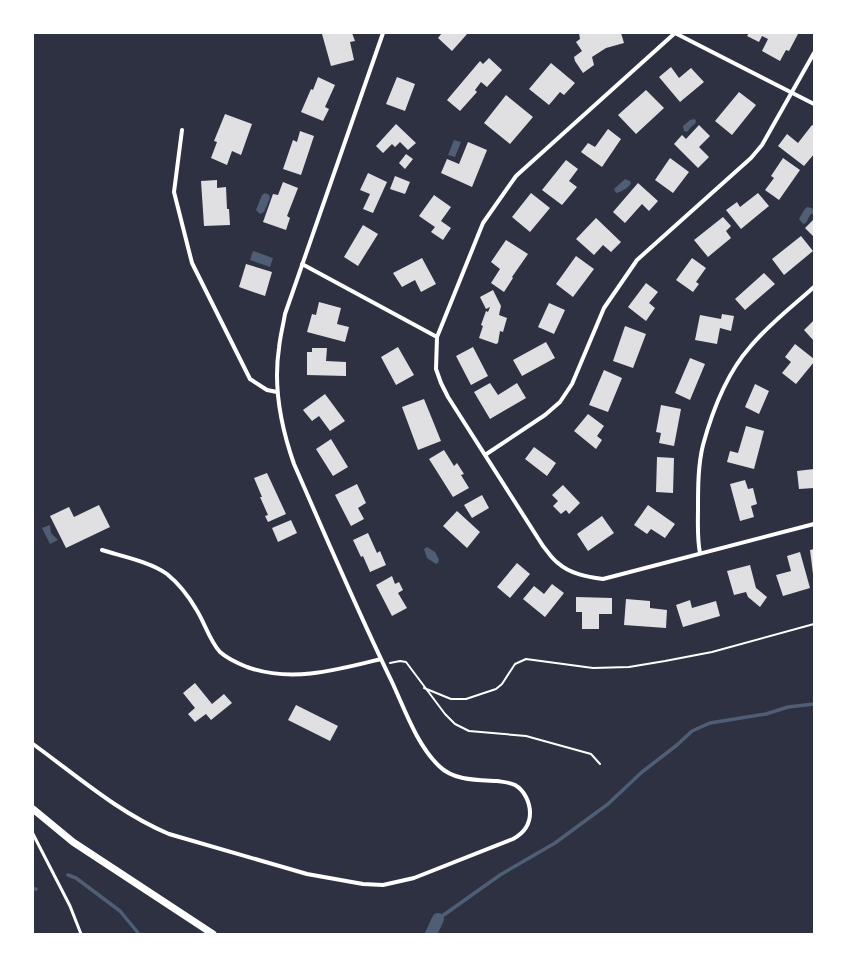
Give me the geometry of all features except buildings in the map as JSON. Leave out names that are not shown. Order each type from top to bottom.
[{"type":"street","points":[[33,744],[105,797],[158,829],[176,836],[307,874],[362,884],[383,885],[402,882],[459,861],[520,835],[525,830],[530,820],[530,811],[525,795],[515,785],[507,782],[466,779],[454,776],[440,767],[427,751],[414,730],[381,659],[294,464],[284,435],[277,392],[278,349],[285,314],[384,33]]},
{"type":"street","points":[[814,104],[675,33],[516,176],[483,223],[437,336],[436,369],[441,383],[543,546],[558,564],[573,572],[586,577],[603,579],[814,524]]},
{"type":"street","points":[[485,455],[545,415],[560,402],[572,384],[604,308],[637,260],[751,158],[762,145],[814,53]]},
{"type":"street","points":[[182,130],[174,192],[192,263],[250,379],[267,390],[277,392]]},
{"type":"street","points":[[302,264],[437,336]]},
{"type":"street","points":[[700,553],[698,540],[698,493],[700,462],[703,445],[722,392],[748,348],[814,287]]},
{"type":"street","points":[[102,550],[144,562],[166,574],[182,590],[196,609],[220,651],[233,662],[276,674],[302,675],[333,671],[381,659]]},
{"type":"street","points":[[33,809],[73,842],[213,934]]},
{"type":"lane","points":[[33,834],[70,906],[80,934]]},
{"type":"path","points":[[424,688],[451,699],[466,700],[496,689],[502,684],[515,664],[526,659],[593,668],[630,667],[712,652],[814,624]]},
{"type":"path","points":[[384,665],[400,660],[406,662],[411,667],[424,688],[445,714],[455,724],[469,731],[526,736],[591,754],[600,764]]},
{"type":"water","points":[[695,119],[695,124],[687,132],[684,131],[683,126],[690,120]]},
{"type":"water","points":[[454,140],[461,142],[455,157],[448,155]]},
{"type":"water","points":[[625,179],[631,183],[629,187],[616,193],[614,189]]},
{"type":"water","points":[[265,193],[269,195],[270,198],[264,212],[260,214],[256,210],[262,195]]},
{"type":"water","points":[[807,207],[812,208],[814,213],[810,215],[806,223],[803,224],[799,219]]},
{"type":"water","points":[[253,251],[273,258],[270,267],[250,260]]},
{"type":"water","points":[[50,525],[51,533],[58,540],[50,544],[42,528]]},
{"type":"water","points":[[427,547],[435,552],[439,560],[438,563],[436,564],[427,558],[424,549]]},
{"type":"waterway","points":[[429,934],[438,919],[500,875],[555,843],[608,804],[642,772],[677,745],[692,731],[710,723],[766,714],[788,707],[814,704]]},
{"type":"waterway","points":[[68,875],[76,878],[120,911],[139,934]]},
{"type":"waterway","points":[[431,934],[438,919]]}]
